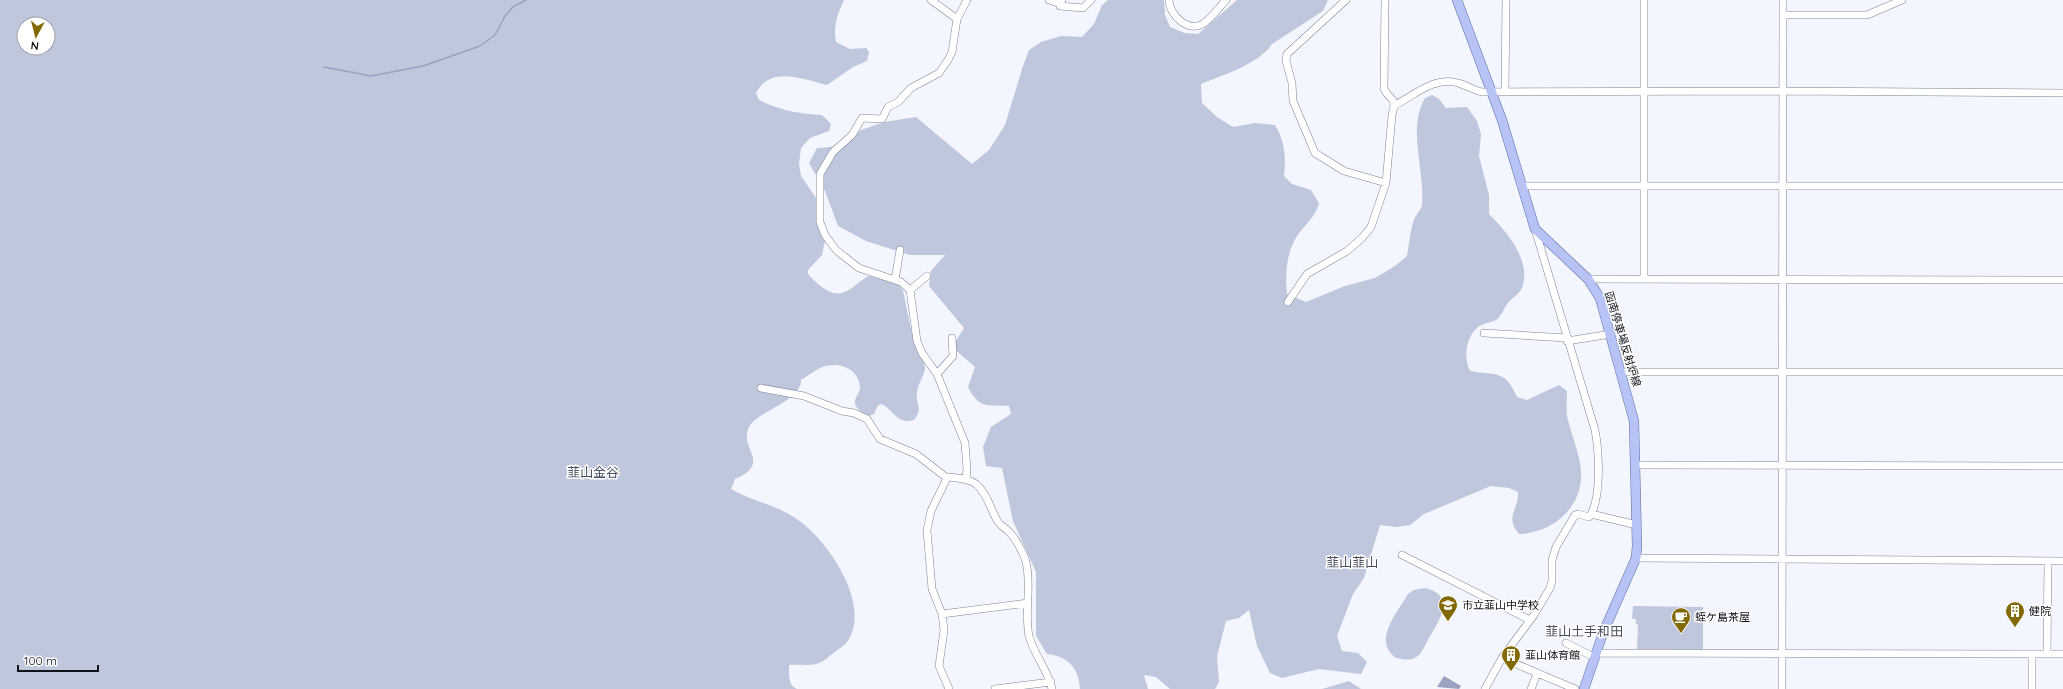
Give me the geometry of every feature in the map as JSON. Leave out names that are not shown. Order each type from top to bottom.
[{"type":"main road","name":"函南停車場反射炉線","points":[[1457,0],[1502,120],[1535,229],[1553,248],[1588,279],[1600,298],[1622,372],[1634,421],[1637,525],[1636,558],[1603,633],[1584,689]]},
{"type":"street","points":[[931,0],[957,19]]},
{"type":"street","points":[[966,479],[967,469],[964,443],[938,374],[922,353],[917,342],[910,290],[901,282],[859,268],[836,250],[825,235],[819,214],[820,174],[833,152],[852,135],[862,118],[882,119],[888,107],[898,102],[905,93],[939,73],[952,52],[957,19],[967,0]]},
{"type":"street","points":[[1049,0],[1061,2],[1060,6],[1083,8],[1091,0]]},
{"type":"street","points":[[1169,0],[1170,10],[1174,15],[1184,23],[1195,26],[1204,23],[1226,0]]},
{"type":"street","points":[[1384,0],[1384,89],[1395,102],[1396,106]]},
{"type":"street","points":[[1505,91],[1506,0]]},
{"type":"street","points":[[1644,0],[1644,279]]},
{"type":"street","points":[[1782,689],[1784,0]]},
{"type":"street","points":[[1784,16],[1867,15],[1893,1],[1902,0]]},
{"type":"street","points":[[1344,1],[1287,54],[1286,61],[1292,83],[1293,101],[1315,153],[1344,171],[1386,183]]},
{"type":"street","points":[[1288,302],[1307,274],[1347,251],[1368,231],[1386,183],[1392,115],[1396,106],[1423,88],[1444,82],[1459,83],[1479,92],[1492,94],[1505,91],[2063,92]]},
{"type":"street","points":[[1521,186],[2063,186]]},
{"type":"street","points":[[1485,689],[1502,658],[1530,620],[1550,588],[1552,581],[1552,560],[1560,537],[1576,515],[1578,514],[1586,518],[1592,514],[1597,491],[1597,438],[1582,383],[1567,339],[1535,229]]},
{"type":"street","points":[[895,280],[900,250]]},
{"type":"street","points":[[910,290],[927,276]]},
{"type":"street","points":[[1588,279],[2063,280]]},
{"type":"street","points":[[1484,333],[1567,339],[1611,334]]},
{"type":"street","points":[[938,374],[953,356],[952,338]]},
{"type":"street","points":[[1622,372],[2063,372]]},
{"type":"street","points":[[761,388],[804,396],[867,419],[880,439],[916,454],[947,478],[966,479],[975,483],[982,491],[998,521],[1011,534],[1024,556],[1029,587],[1028,628],[1031,643],[1051,686],[995,689]]},
{"type":"street","points":[[1636,465],[2063,466]]},
{"type":"street","points":[[947,478],[931,511],[927,530],[932,589],[942,614],[944,630],[939,666],[949,689]]},
{"type":"street","points":[[1592,514],[1637,525]]},
{"type":"street","points":[[1402,555],[1530,620]]},
{"type":"street","points":[[1636,558],[2063,561]]},
{"type":"street","points":[[2047,654],[2048,561]]},
{"type":"street","points":[[942,614],[1028,603]]},
{"type":"street","points":[[1566,643],[1595,655],[2063,654]]},
{"type":"street","points":[[2032,655],[2032,689]]},
{"type":"street","points":[[1502,658],[1575,689]]},
{"type":"street","points":[[1531,689],[1537,674]]},
{"type":"shaded area","points":[[0,0],[844,0],[836,21],[836,42],[850,49],[866,48],[869,52],[867,61],[853,67],[827,85],[788,76],[778,77],[770,79],[762,84],[756,93],[759,100],[790,111],[822,115],[831,124],[829,131],[810,138],[801,148],[799,164],[801,176],[816,198],[825,241],[822,255],[808,270],[808,274],[820,286],[830,292],[835,293],[845,292],[869,276],[898,284],[903,291],[913,336],[925,368],[918,389],[917,396],[919,409],[914,420],[904,421],[900,419],[882,404],[878,405],[874,414],[869,416],[863,413],[855,404],[855,399],[860,387],[859,380],[856,375],[847,368],[828,365],[801,380],[799,388],[794,394],[787,400],[760,416],[749,427],[747,435],[753,461],[752,467],[746,473],[735,479],[731,489],[746,497],[785,512],[805,525],[818,537],[841,570],[849,588],[854,606],[854,624],[849,639],[845,644],[824,661],[819,663],[809,665],[789,665],[789,676],[792,685],[797,689],[0,689]]},
{"type":"shaded area","points":[[1108,0],[1164,0],[1165,15],[1170,27],[1185,33],[1198,34],[1237,0],[1328,0],[1323,11],[1272,44],[1266,51],[1250,63],[1230,73],[1201,84],[1202,103],[1217,117],[1233,127],[1255,123],[1275,125],[1283,143],[1285,163],[1284,176],[1292,184],[1311,190],[1319,203],[1312,217],[1293,243],[1287,264],[1287,294],[1306,302],[1345,286],[1375,278],[1395,266],[1407,256],[1413,224],[1422,204],[1417,123],[1425,98],[1432,95],[1439,99],[1446,108],[1467,107],[1477,121],[1481,134],[1479,156],[1489,195],[1489,214],[1502,228],[1515,246],[1520,255],[1524,275],[1521,290],[1508,303],[1499,317],[1496,320],[1478,327],[1474,331],[1468,342],[1466,354],[1468,366],[1470,371],[1499,375],[1504,378],[1513,388],[1517,397],[1527,400],[1559,385],[1567,391],[1567,416],[1579,458],[1581,472],[1580,485],[1577,497],[1563,516],[1543,529],[1531,533],[1519,534],[1513,522],[1512,517],[1518,498],[1518,492],[1509,488],[1491,486],[1424,514],[1410,525],[1396,527],[1380,525],[1364,578],[1353,594],[1337,636],[1342,651],[1358,653],[1367,662],[1361,674],[1319,669],[1282,678],[1270,673],[1257,646],[1249,610],[1239,618],[1226,621],[1217,657],[1219,682],[1215,689],[1170,689],[1156,677],[1144,675],[1148,689],[1080,689],[1075,669],[1071,664],[1061,657],[1047,654],[1036,636],[1036,572],[1013,521],[1002,468],[986,466],[983,447],[991,427],[1011,414],[1009,406],[989,405],[980,402],[972,394],[968,387],[975,367],[952,347],[964,328],[929,286],[931,271],[945,255],[910,255],[866,241],[838,226],[825,191],[809,163],[817,148],[843,146],[861,130],[884,122],[916,117],[972,164],[989,150],[1005,125],[1029,50],[1041,42],[1061,36],[1082,37],[1094,24],[1102,5]]},
{"type":"shaded area","points":[[1425,588],[1435,591],[1440,596],[1443,602],[1441,616],[1420,654],[1415,658],[1406,660],[1396,658],[1389,651],[1386,644],[1386,635],[1389,627],[1408,594],[1414,590]]},
{"type":"shaded area","points":[[1633,606],[1703,607],[1703,650],[1637,649],[1638,625],[1636,624],[1636,619],[1632,619]]},
{"type":"shaded area","points":[[1444,676],[1461,686],[1459,689],[1437,687]]},
{"type":"shaded area","points":[[1349,681],[1361,689],[1322,689]]},
{"type":"waterway","points":[[324,67],[371,76],[423,66],[480,46],[495,35],[505,16],[513,7],[526,0]]},
{"type":"place","name":"市立韮山中学校","points":[[1448,622]]},
{"type":"place","name":"健院","points":[[2015,628]]},
{"type":"place","name":"蛭ケ島茶屋","points":[[1681,634]]},
{"type":"place","name":"韮山体育館","points":[[1511,672]]},
{"type":"district","name":"韮山金谷","points":[[593,472]]},
{"type":"district","name":"韮山韮山","points":[[1352,562]]},
{"type":"district","name":"韮山土手和田","points":[[1584,631]]}]
